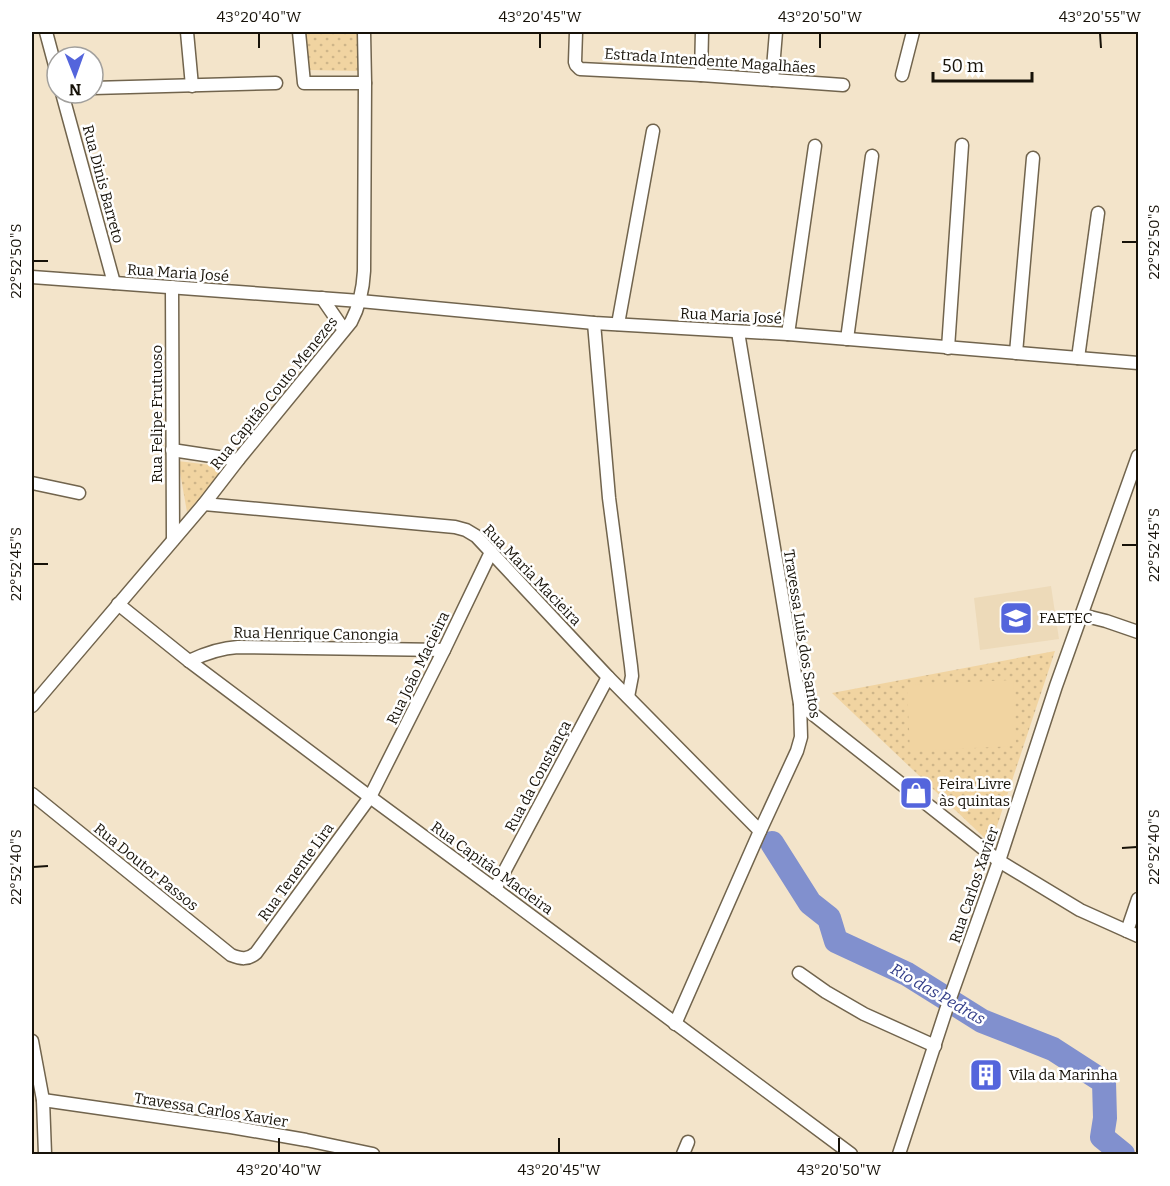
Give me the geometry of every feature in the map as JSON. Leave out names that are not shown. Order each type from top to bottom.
[{"type":"street","points":[[187,32],[192,86]]},
{"type":"street","points":[[299,32],[304,83],[365,83]]},
{"type":"street","name":"Rua Capitão Couto Menezes","points":[[32,706],[204,504],[351,322],[360,301],[364,271],[364,32]]},
{"type":"street","name":"Estrada Intendente Magalhães","points":[[576,32],[575,62],[580,69],[843,85]]},
{"type":"street","points":[[701,75],[702,32]]},
{"type":"street","points":[[772,80],[776,32]]},
{"type":"street","points":[[902,75],[913,32]]},
{"type":"street","points":[[105,88],[276,83]]},
{"type":"street","name":"Rua Dinis Barreto","points":[[65,105],[114,283]]},
{"type":"street","points":[[618,324],[653,131]]},
{"type":"street","points":[[948,348],[962,145]]},
{"type":"street","points":[[788,334],[815,146]]},
{"type":"street","points":[[848,339],[873,156]]},
{"type":"street","points":[[1016,353],[1033,158]]},
{"type":"street","points":[[1078,358],[1098,213]]},
{"type":"street","name":"Rua Maria José","points":[[32,277],[360,301],[594,323],[788,334],[1138,363]]},
{"type":"street","name":"Rua Felipe Frutuoso","points":[[172,287],[173,540]]},
{"type":"street","points":[[322,298],[344,330]]},
{"type":"street","points":[[594,323],[609,498],[632,666],[628,697]]},
{"type":"street","name":"Travessa Luís dos Santos","points":[[675,1024],[797,752],[801,737],[800,704],[738,332]]},
{"type":"street","points":[[172,450],[238,460]]},
{"type":"street","name":"Rua Carlos Xavier","points":[[899,1155],[1056,686],[1138,456]]},
{"type":"street","points":[[32,483],[79,493]]},
{"type":"street","name":"Rua Maria Macieira","points":[[204,504],[455,527],[466,530],[476,536],[628,697],[760,831]]},
{"type":"street","name":"Rua João Macieira","points":[[370,797],[491,552]]},
{"type":"street","name":"Rua Capitão Macieira","points":[[117,604],[189,661],[850,1155]]},
{"type":"street","points":[[1082,615],[1138,632]]},
{"type":"street","name":"Rua Henrique Canongia","points":[[189,661],[210,651],[238,647],[444,650]]},
{"type":"street","name":"Rua da Constança","points":[[495,889],[608,676]]},
{"type":"street","points":[[800,704],[999,861],[1080,910],[1133,933],[1138,899]]},
{"type":"street","name":"Rua Doutor Passos","points":[[32,794],[231,955],[244,959]]},
{"type":"street","name":"Rua Tenente Lira","points":[[244,959],[251,958],[256,953],[370,797]]},
{"type":"street","points":[[799,973],[864,1014],[935,1046]]},
{"type":"street","points":[[32,1041],[43,1100],[45,1155]]},
{"type":"street","name":"Travessa Carlos Xavier","points":[[43,1100],[231,1127],[373,1155]]},
{"type":"street","points":[[683,1155],[688,1142]]},
{"type":"shaded area","points":[[303,32],[357,32],[360,71],[307,70]]},
{"type":"shaded area","points":[[178,461],[227,467],[187,512]]},
{"type":"shaded area","name":"FAETEC","points":[[1051,586],[1059,639],[980,650],[974,598]]},
{"type":"shaded area","points":[[1055,651],[991,844],[832,693]]},
{"type":"shaded area","points":[[1013,680],[1016,746],[910,751],[907,685]]},
{"type":"waterway","name":"Rio das Pedras","points":[[772,843],[810,903],[829,918],[836,941],[907,974],[982,1021],[1053,1049],[1104,1082],[1105,1118],[1102,1137],[1123,1154]]},
{"type":"place","name":"FAETEC","points":[[1016,618]]},
{"type":"place","name":"Feira Livre às quintas","points":[[916,793]]},
{"type":"place","name":"Vila da Marinha","points":[[986,1075]]}]
